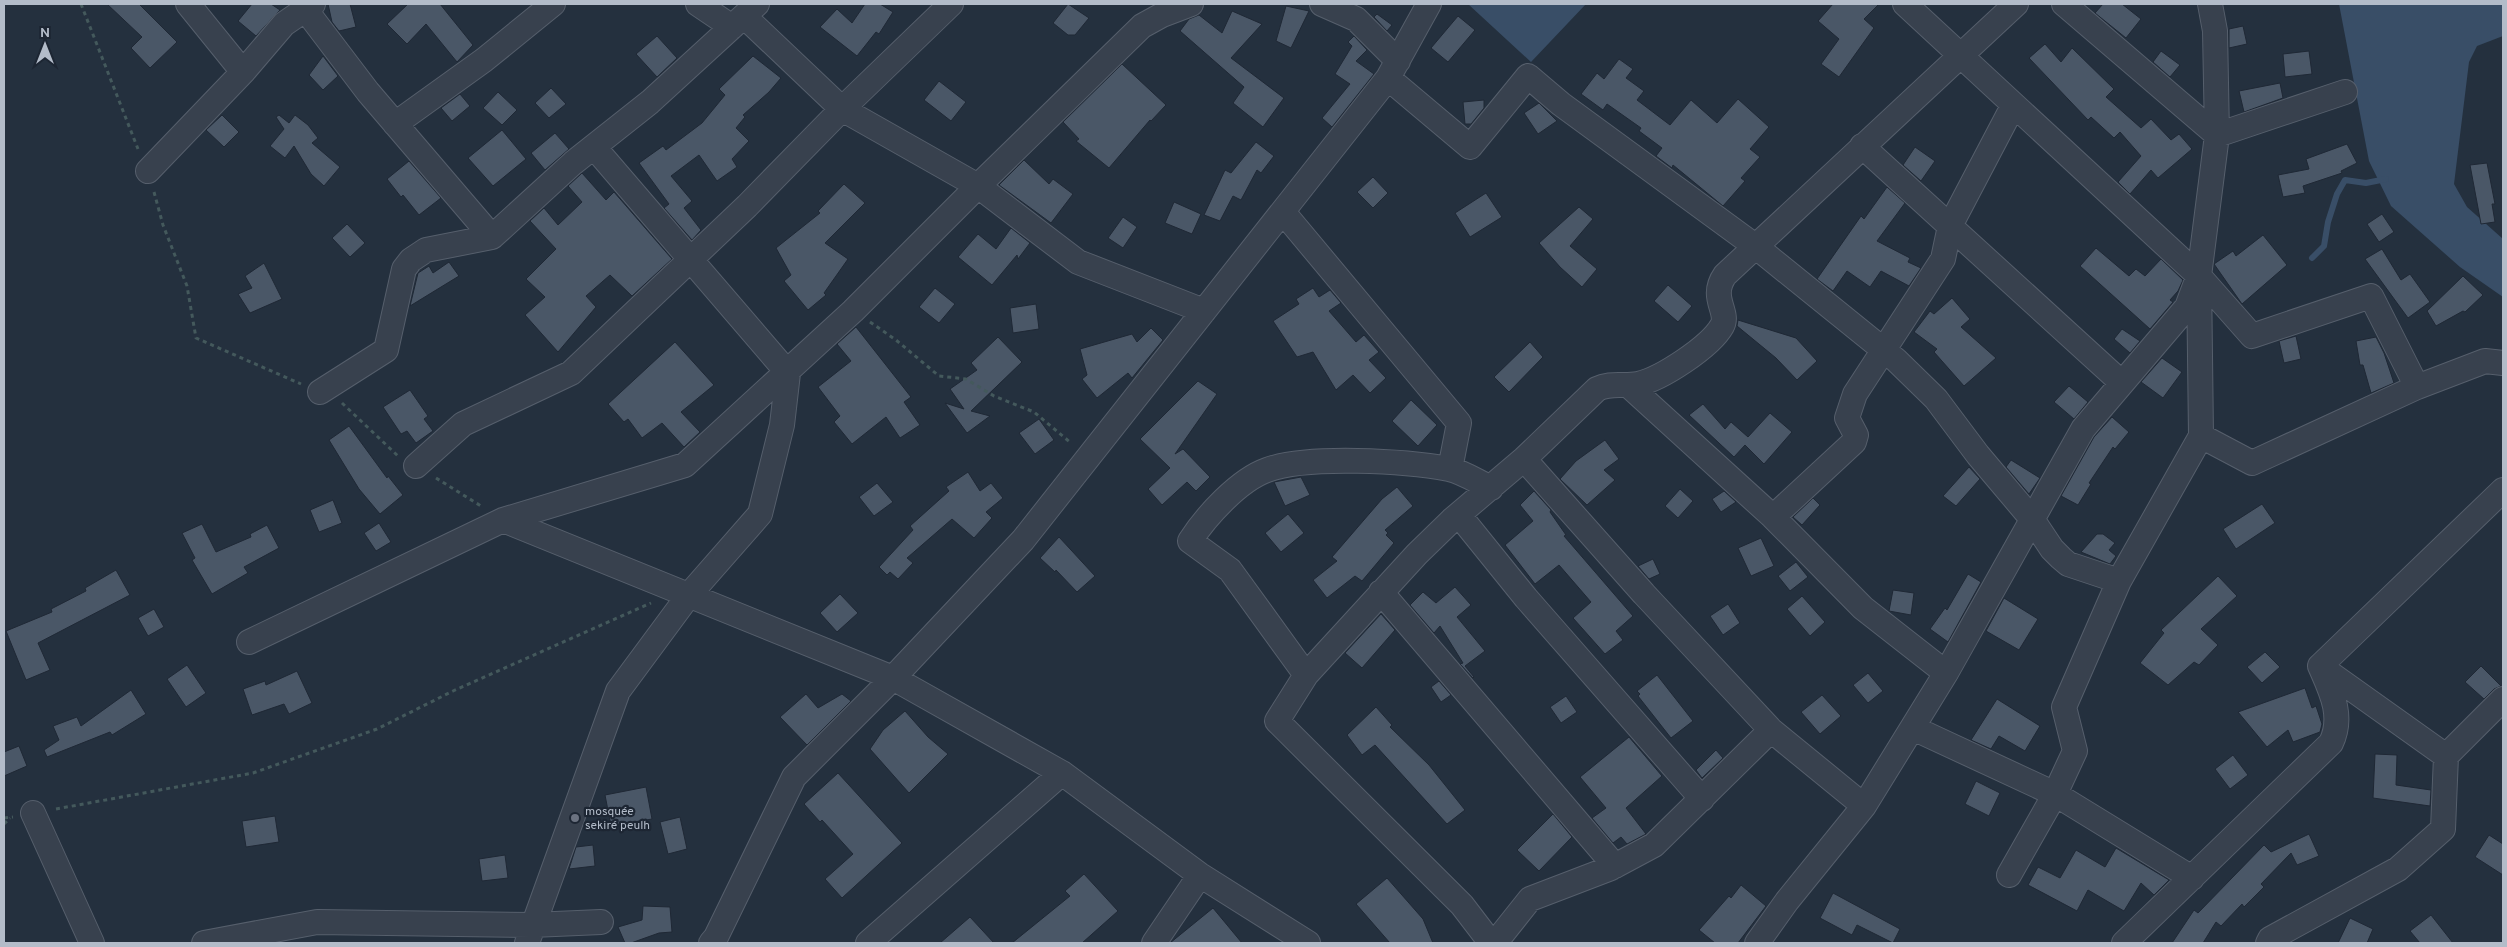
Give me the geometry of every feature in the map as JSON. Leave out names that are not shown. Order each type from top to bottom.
[{"type":"street","points":[[188,4],[243,72]]},
{"type":"street","points":[[396,124],[484,60],[553,4]]},
{"type":"street","points":[[698,4],[744,16],[842,109],[978,186],[1078,262],[1204,311]]},
{"type":"street","points":[[416,466],[463,424],[571,373],[747,206],[842,109],[950,4]]},
{"type":"street","points":[[249,642],[502,520],[685,464],[788,373],[853,311],[1142,26],[1162,15],[1191,4]]},
{"type":"street","points":[[1322,4],[1356,19],[1393,69],[1470,147],[1528,76],[1561,104],[1755,246],[1884,349],[1936,400],[1978,455],[2032,519],[2052,549],[2068,564],[2119,581]]},
{"type":"street","points":[[716,941],[794,777],[893,678],[1023,540],[1283,212],[1393,69],[1429,4]]},
{"type":"street","points":[[1905,4],[2013,106],[2199,276],[2252,336],[2371,296],[2417,387]]},
{"type":"street","points":[[1771,730],[1654,845],[1616,866],[1530,899],[1493,943],[1462,905],[1277,721],[1306,675],[1381,592],[1459,515],[1524,458],[1596,389],[1611,384],[1628,385],[1651,380],[1695,353],[1721,328],[1724,318],[1718,298],[1721,281],[1755,246],[2016,4]]},
{"type":"street","points":[[2064,4],[2217,135]]},
{"type":"street","points":[[2009,875],[2055,794],[2075,751],[2064,707],[2119,581],[2201,436],[2199,276],[2217,135],[2215,30],[2210,4]]},
{"type":"street","points":[[148,171],[243,72],[284,24],[309,7],[396,124],[492,237]]},
{"type":"street","points":[[320,392],[386,350],[404,269],[411,260],[426,250],[492,237],[594,147],[650,102],[744,16]]},
{"type":"street","points":[[2217,135],[2345,92]]},
{"type":"street","points":[[1773,517],[1854,442],[1856,435],[1848,421],[1848,412],[1855,394],[1943,260],[1950,226],[2013,106]]},
{"type":"street","points":[[1862,146],[2122,383]]},
{"type":"street","points":[[530,934],[618,691],[689,595],[760,514],[782,426],[788,373],[594,147]]},
{"type":"street","points":[[1283,212],[1459,423],[1450,469]]},
{"type":"street","points":[[1757,943],[1787,901],[1864,806],[1946,673],[2083,429],[2187,307],[2199,276]]},
{"type":"street","points":[[2201,436],[2252,464],[2417,387],[2485,361],[2503,363]]},
{"type":"street","points":[[1628,385],[1773,517],[1863,608],[1946,673]]},
{"type":"street","points":[[1524,458],[1644,594],[1771,730],[1864,806]]},
{"type":"street","points":[[1306,675],[1230,570],[1190,541],[1202,522],[1248,480],[1268,470],[1312,461],[1381,462],[1450,469],[1490,488]]},
{"type":"street","points":[[2320,666],[2503,490]]},
{"type":"street","points":[[1459,515],[1526,598],[1702,799]]},
{"type":"street","points":[[502,520],[893,678],[1062,773],[1200,875],[1308,943]]},
{"type":"street","points":[[1381,592],[1616,866]]},
{"type":"street","points":[[2320,666],[2446,756]]},
{"type":"street","points":[[2124,943],[2332,743],[2336,733],[2337,721],[2335,700],[2320,666]]},
{"type":"street","points":[[2268,943],[2270,939],[2398,869],[2443,829],[2446,756],[2503,699]]},
{"type":"street","points":[[1913,728],[2055,794],[2192,878]]},
{"type":"street","points":[[868,943],[1062,773]]},
{"type":"street","points":[[33,813],[92,943]]},
{"type":"street","points":[[1154,943],[1200,875]]},
{"type":"street","points":[[204,943],[317,922],[530,934],[601,922]]},
{"type":"path","points":[[81,4],[133,141],[148,171],[163,225],[186,286],[196,338],[235,357],[339,400],[399,457],[502,520]]},
{"type":"path","points":[[853,311],[896,340],[939,376],[966,379],[994,396],[1034,412],[1088,457]]},
{"type":"path","points":[[4,818],[253,773],[377,729],[453,691],[656,601]]},
{"type":"path","points":[[4,824],[10,817]]},
{"type":"water","points":[[1468,4],[1586,4],[1531,62]]},
{"type":"water","points":[[2339,4],[2503,4],[2503,36],[2477,46],[2469,62],[2454,184],[2467,207],[2503,239],[2503,297],[2460,267],[2391,206],[2369,161]]},
{"type":"building","points":[[107,4],[139,4],[177,42],[150,68],[131,48],[142,37]]},
{"type":"building","points":[[252,4],[271,4],[280,10],[256,36],[238,21]]},
{"type":"building","points":[[328,4],[350,4],[356,27],[339,31],[332,22]]},
{"type":"building","points":[[408,4],[440,4],[473,45],[457,62],[426,24],[407,44],[387,24]]},
{"type":"building","points":[[865,4],[880,4],[893,12],[879,34],[876,32],[857,56],[820,27],[837,9],[852,23]]},
{"type":"building","points":[[1068,4],[1089,18],[1075,35],[1068,35],[1053,23]]},
{"type":"building","points":[[1833,4],[1879,4],[1864,19],[1874,28],[1839,77],[1821,64],[1839,39],[1818,21]]},
{"type":"building","points":[[2103,4],[2122,4],[2141,19],[2126,38],[2095,13]]},
{"type":"building","points":[[1286,6],[1309,11],[1291,48],[1276,41]]},
{"type":"building","points":[[1232,11],[1262,24],[1231,58],[1284,98],[1263,127],[1233,103],[1244,87],[1180,31],[1189,19],[1199,15],[1222,33]]},
{"type":"building","points":[[1377,14],[1392,25],[1387,31],[1374,17]]},
{"type":"building","points":[[1458,16],[1475,30],[1448,62],[1431,48]]},
{"type":"building","points":[[2243,26],[2247,44],[2229,48],[2229,29]]},
{"type":"building","points":[[657,36],[677,58],[657,77],[636,54]]},
{"type":"building","points":[[1354,36],[1367,50],[1356,61],[1374,74],[1332,127],[1322,118],[1350,84],[1335,74],[1352,46],[1348,42]]},
{"type":"building","points":[[2045,44],[2061,62],[2072,48],[2114,89],[2106,97],[2141,128],[2151,119],[2171,140],[2179,134],[2192,149],[2158,178],[2151,170],[2130,194],[2118,182],[2141,156],[2120,132],[2114,138],[2091,117],[2088,120],[2029,58]]},
{"type":"building","points":[[2161,51],[2180,65],[2170,77],[2153,62]]},
{"type":"building","points":[[2309,51],[2312,74],[2285,77],[2283,54]]},
{"type":"building","points":[[323,56],[338,76],[323,90],[309,75]]},
{"type":"building","points":[[753,56],[781,78],[769,92],[743,115],[745,117],[736,128],[749,141],[732,159],[737,167],[717,181],[699,155],[671,176],[692,201],[684,208],[701,230],[692,240],[664,208],[669,204],[639,163],[663,146],[666,150],[702,123],[725,95],[719,89]]},
{"type":"building","points":[[1619,59],[1633,69],[1626,78],[1644,91],[1637,100],[1670,125],[1691,100],[1717,123],[1738,99],[1769,127],[1750,149],[1760,157],[1741,178],[1745,181],[1723,206],[1673,165],[1672,168],[1656,156],[1662,148],[1639,131],[1641,128],[1607,104],[1603,110],[1581,94],[1597,73],[1604,79]]},
{"type":"building","points":[[1122,64],[1166,105],[1150,120],[1109,168],[1076,141],[1079,139],[1063,122]]},
{"type":"building","points":[[939,81],[966,102],[951,121],[924,100]]},
{"type":"building","points":[[2280,83],[2283,98],[2244,112],[2239,91]]},
{"type":"building","points":[[551,88],[566,104],[549,118],[535,103]]},
{"type":"building","points":[[498,92],[517,110],[502,125],[483,108]]},
{"type":"building","points":[[460,94],[470,106],[452,121],[441,108]]},
{"type":"building","points":[[1484,100],[1484,108],[1471,124],[1465,124],[1463,102]]},
{"type":"building","points":[[1539,103],[1557,121],[1538,134],[1524,113]]},
{"type":"building","points":[[222,115],[239,132],[224,147],[206,130]]},
{"type":"building","points":[[279,115],[289,123],[295,115],[308,125],[318,138],[312,143],[340,167],[324,186],[311,174],[294,146],[285,158],[270,146],[284,129],[276,117]]},
{"type":"building","points":[[502,130],[526,159],[493,186],[468,158]]},
{"type":"building","points":[[555,133],[569,149],[545,170],[531,153]]},
{"type":"building","points":[[1256,142],[1274,156],[1261,173],[1257,170],[1241,200],[1233,196],[1220,221],[1204,215],[1225,170],[1231,173]]},
{"type":"building","points":[[2347,144],[2357,163],[2341,171],[2342,173],[2303,186],[2305,193],[2283,197],[2278,175],[2309,169],[2306,159]]},
{"type":"building","points":[[1915,147],[1935,161],[1921,181],[1903,165]]},
{"type":"building","points":[[1024,160],[1049,184],[1053,179],[1073,194],[1051,223],[999,185]]},
{"type":"building","points":[[409,161],[441,198],[419,215],[387,179]]},
{"type":"building","points":[[2487,163],[2495,204],[2492,204],[2495,222],[2481,224],[2470,165]]},
{"type":"building","points":[[582,173],[606,200],[614,192],[672,259],[632,296],[610,275],[586,296],[596,307],[558,352],[525,315],[545,297],[526,279],[556,249],[530,221],[544,208],[558,225],[582,202],[568,186]]},
{"type":"building","points":[[1373,177],[1388,193],[1373,208],[1357,192]]},
{"type":"building","points":[[844,184],[865,203],[825,243],[848,259],[824,293],[826,295],[808,310],[784,281],[791,275],[776,248],[820,213],[818,211]]},
{"type":"building","points":[[1887,187],[1905,203],[1877,241],[1910,258],[1908,262],[1921,268],[1909,286],[1881,271],[1870,287],[1847,271],[1833,291],[1817,279],[1861,216],[1864,219]]},
{"type":"building","points":[[1486,193],[1502,217],[1470,237],[1455,213]]},
{"type":"building","points":[[1174,202],[1201,214],[1192,234],[1165,223]]},
{"type":"building","points":[[1579,207],[1593,219],[1570,246],[1597,269],[1582,287],[1560,267],[1539,243]]},
{"type":"building","points":[[2382,214],[2394,232],[2379,242],[2367,224]]},
{"type":"building","points":[[1123,217],[1137,227],[1123,248],[1108,238]]},
{"type":"building","points":[[347,224],[365,243],[350,257],[332,238]]},
{"type":"building","points":[[1011,228],[1030,243],[1018,259],[1017,255],[992,285],[958,257],[978,234],[996,249]]},
{"type":"building","points":[[2263,235],[2287,265],[2242,304],[2214,264],[2233,251],[2236,256]]},
{"type":"building","points":[[2096,248],[2129,276],[2136,269],[2145,276],[2161,259],[2183,280],[2178,291],[2170,300],[2173,302],[2150,329],[2080,266]]},
{"type":"building","points":[[2382,249],[2401,280],[2410,274],[2430,302],[2408,318],[2365,259]]},
{"type":"building","points":[[449,262],[459,276],[410,306],[418,273],[429,266],[433,273]]},
{"type":"building","points":[[264,263],[282,299],[250,313],[238,294],[252,288],[245,276]]},
{"type":"building","points":[[2463,276],[2483,295],[2465,312],[2463,311],[2436,326],[2427,311]]},
{"type":"building","points":[[1668,285],[1692,306],[1678,322],[1654,301]]},
{"type":"building","points":[[935,288],[955,304],[939,323],[919,307]]},
{"type":"building","points":[[1313,288],[1319,297],[1330,290],[1341,303],[1329,311],[1356,342],[1364,335],[1379,352],[1369,360],[1386,378],[1370,393],[1353,375],[1336,390],[1313,352],[1297,357],[1273,321],[1299,304],[1296,299]]},
{"type":"building","points":[[1952,298],[1970,319],[1961,327],[1996,358],[1964,386],[1934,352],[1937,349],[1914,332],[1930,311],[1934,314]]},
{"type":"building","points":[[1036,304],[1039,329],[1013,333],[1010,308]]},
{"type":"building","points":[[1738,320],[1796,338],[1817,361],[1797,380],[1776,358],[1737,326]]},
{"type":"building","points":[[856,327],[911,397],[904,402],[920,425],[900,438],[886,417],[852,444],[834,422],[840,416],[818,387],[851,361],[837,344]]},
{"type":"building","points":[[1151,328],[1163,340],[1132,378],[1128,373],[1097,398],[1082,379],[1087,375],[1080,349],[1132,334],[1137,342]]},
{"type":"building","points":[[2122,329],[2140,341],[2130,353],[2114,339]]},
{"type":"building","points":[[2296,336],[2301,359],[2284,363],[2279,341]]},
{"type":"building","points":[[998,337],[1022,362],[971,411],[990,416],[967,433],[945,403],[964,409],[950,389],[977,370],[971,363]]},
{"type":"building","points":[[2376,337],[2384,353],[2394,383],[2371,393],[2363,365],[2360,365],[2356,341]]},
{"type":"building","points":[[675,342],[714,385],[681,412],[700,432],[684,447],[662,423],[642,438],[628,419],[624,422],[608,404]]},
{"type":"building","points":[[1530,342],[1543,357],[1509,392],[1494,377]]},
{"type":"building","points":[[2162,358],[2182,372],[2163,398],[2141,382]]},
{"type":"building","points":[[1198,381],[1217,394],[1175,454],[1183,449],[1210,477],[1196,491],[1187,482],[1162,505],[1148,489],[1170,468],[1140,439]]},
{"type":"building","points":[[2069,386],[2088,402],[2074,419],[2054,402]]},
{"type":"building","points":[[410,390],[428,416],[424,419],[433,431],[416,443],[407,431],[401,434],[383,407]]},
{"type":"building","points":[[1411,400],[1437,425],[1418,446],[1392,421]]},
{"type":"building","points":[[1703,404],[1725,429],[1731,422],[1748,437],[1770,413],[1792,432],[1764,464],[1745,445],[1734,457],[1689,415]]},
{"type":"building","points":[[2112,417],[2129,432],[2115,449],[2113,447],[2089,483],[2091,484],[2078,505],[2061,496],[2094,437]]},
{"type":"building","points":[[1039,419],[1054,440],[1035,454],[1019,433]]},
{"type":"building","points":[[349,426],[387,478],[388,476],[403,495],[380,514],[359,489],[329,440]]},
{"type":"building","points":[[1605,440],[1619,459],[1604,470],[1615,480],[1587,505],[1560,479],[1576,461]]},
{"type":"building","points":[[2011,460],[2040,478],[2029,494],[2006,467]]},
{"type":"building","points":[[1969,467],[1980,479],[1956,506],[1943,496]]},
{"type":"building","points":[[968,472],[980,491],[991,483],[1003,498],[986,512],[992,518],[974,538],[952,519],[907,558],[913,563],[898,579],[890,572],[887,575],[879,567],[913,530],[910,526],[949,491],[946,487]]},
{"type":"building","points":[[1301,477],[1310,495],[1285,506],[1274,482]]},
{"type":"building","points":[[877,483],[893,502],[874,516],[859,497]]},
{"type":"building","points":[[1397,487],[1413,506],[1385,530],[1388,533],[1386,535],[1394,543],[1362,581],[1355,576],[1327,598],[1313,580],[1337,561],[1332,557],[1382,499]]},
{"type":"building","points":[[1680,489],[1693,501],[1678,518],[1665,506]]},
{"type":"building","points":[[1534,491],[1551,510],[1550,512],[1566,535],[1564,536],[1633,616],[1616,631],[1623,640],[1605,654],[1573,618],[1591,602],[1559,565],[1535,584],[1505,545],[1533,521],[1520,505]]},
{"type":"building","points":[[1724,491],[1736,502],[1721,512],[1712,499]]},
{"type":"building","points":[[1813,498],[1820,505],[1802,525],[1793,517]]},
{"type":"building","points":[[333,500],[342,523],[319,532],[310,510]]},
{"type":"building","points":[[2262,504],[2275,523],[2236,549],[2223,529]]},
{"type":"building","points":[[1288,514],[1304,533],[1281,552],[1265,533]]},
{"type":"building","points":[[379,523],[391,542],[376,551],[364,533]]},
{"type":"building","points":[[202,524],[216,552],[251,537],[250,534],[267,525],[279,548],[244,567],[248,573],[212,594],[192,560],[195,558],[182,533]]},
{"type":"building","points":[[2097,534],[2103,534],[2115,543],[2109,550],[2116,556],[2110,564],[2081,552]]},
{"type":"building","points":[[1059,537],[1095,576],[1077,592],[1056,570],[1055,572],[1040,558]]},
{"type":"building","points":[[1761,538],[1774,566],[1751,576],[1738,548]]},
{"type":"building","points":[[1653,559],[1660,574],[1649,579],[1638,566]]},
{"type":"building","points":[[1796,562],[1808,577],[1790,591],[1778,576]]},
{"type":"building","points":[[116,570],[130,595],[38,643],[50,670],[26,680],[6,631],[52,612],[51,609],[86,591],[85,588]]},
{"type":"building","points":[[1968,574],[1981,582],[1948,642],[1930,629],[1945,608],[1947,610]]},
{"type":"building","points":[[2218,576],[2237,596],[2201,629],[2218,645],[2199,665],[2194,662],[2168,685],[2140,663],[2164,633],[2161,630]]},
{"type":"building","points":[[1455,587],[1471,605],[1457,617],[1485,651],[1465,666],[1473,678],[1460,664],[1463,663],[1440,626],[1434,633],[1410,605],[1423,592],[1436,603]]},
{"type":"building","points":[[1893,590],[1914,593],[1911,615],[1889,611]]},
{"type":"building","points":[[840,594],[858,613],[837,632],[820,613]]},
{"type":"building","points":[[1802,596],[1825,622],[1810,636],[1787,609]]},
{"type":"building","points":[[2004,598],[2038,619],[2019,650],[1986,631]]},
{"type":"building","points":[[1728,604],[1740,623],[1723,635],[1710,616]]},
{"type":"building","points":[[154,609],[164,627],[148,636],[138,618]]},
{"type":"building","points":[[1381,614],[1395,630],[1362,668],[1345,653]]},
{"type":"building","points":[[2265,652],[2280,667],[2262,683],[2247,667]]},
{"type":"building","points":[[187,665],[206,693],[186,707],[167,679]]},
{"type":"building","points":[[2481,666],[2501,686],[2494,689],[2484,699],[2465,682]]},
{"type":"building","points":[[297,671],[312,703],[289,714],[284,704],[252,715],[243,689],[265,681],[266,685]]},
{"type":"building","points":[[1868,673],[1883,691],[1868,703],[1853,685]]},
{"type":"building","points":[[1657,675],[1693,721],[1671,738],[1638,696],[1640,694],[1637,691]]},
{"type":"building","points":[[1439,681],[1451,695],[1441,702],[1431,687]]},
{"type":"building","points":[[2305,688],[2312,708],[2316,706],[2322,724],[2320,732],[2293,742],[2288,730],[2267,747],[2238,712]]},
{"type":"building","points":[[131,690],[146,714],[112,735],[110,732],[47,757],[44,750],[59,740],[53,726],[77,717],[81,726]]},
{"type":"building","points":[[806,694],[818,708],[842,694],[851,701],[807,745],[780,717]]},
{"type":"building","points":[[1822,695],[1841,716],[1820,734],[1801,712]]},
{"type":"building","points":[[1566,696],[1577,712],[1561,723],[1550,707]]},
{"type":"building","points":[[1997,699],[2040,726],[2025,751],[1999,736],[1991,749],[1971,740]]},
{"type":"building","points":[[1376,707],[1392,725],[1390,727],[1429,765],[1465,810],[1447,824],[1375,745],[1362,755],[1347,735]]},
{"type":"building","points":[[905,711],[928,737],[948,754],[909,793],[870,749],[883,730]]},
{"type":"building","points":[[1629,737],[1662,776],[1626,808],[1646,834],[1627,844],[1621,837],[1613,843],[1592,818],[1606,808],[1580,777]]},
{"type":"building","points":[[19,746],[27,766],[4,776],[4,752]]},
{"type":"building","points":[[1716,750],[1723,758],[1702,778],[1696,770]]},
{"type":"building","points":[[2375,754],[2397,755],[2396,785],[2431,790],[2430,806],[2373,798]]},
{"type":"building","points":[[2233,755],[2248,775],[2230,789],[2215,769]]},
{"type":"building","points":[[838,773],[902,843],[842,898],[825,879],[853,854],[822,820],[820,822],[804,804]]},
{"type":"building","points":[[1976,781],[2000,793],[1989,816],[1965,804]]},
{"type":"building","points":[[646,787],[652,819],[611,826],[605,795]]},
{"type":"building","points":[[1553,814],[1572,837],[1539,871],[1517,850]]},
{"type":"building","points":[[275,816],[279,842],[246,847],[242,821]]},
{"type":"building","points":[[680,817],[687,849],[668,854],[660,822]]},
{"type":"building","points":[[2309,834],[2319,856],[2297,865],[2291,853],[2261,884],[2264,887],[2244,907],[2242,904],[2221,926],[2216,922],[2203,943],[2172,943],[2194,910],[2198,913],[2264,845],[2271,852]]},
{"type":"building","points":[[2489,835],[2503,844],[2503,875],[2475,857]]},
{"type":"building","points":[[593,845],[595,866],[569,869],[576,847]]},
{"type":"building","points":[[2116,848],[2169,880],[2154,895],[2141,883],[2124,911],[2088,890],[2077,911],[2028,885],[2038,867],[2060,878],[2076,850],[2105,867]]},
{"type":"building","points":[[505,855],[508,878],[482,881],[479,859]]},
{"type":"building","points":[[1084,874],[1118,911],[1082,943],[1012,943],[1070,896],[1065,891]]},
{"type":"building","points":[[1387,878],[1423,919],[1433,943],[1390,943],[1356,904]]},
{"type":"building","points":[[1741,885],[1766,906],[1738,943],[1715,943],[1699,930],[1729,896],[1731,898]]},
{"type":"building","points":[[1833,893],[1900,929],[1893,943],[1857,925],[1852,935],[1820,918]]},
{"type":"building","points":[[643,906],[670,907],[672,932],[659,933],[631,943],[625,943],[618,927],[642,920]]},
{"type":"building","points":[[1213,908],[1242,943],[1170,943]]},
{"type":"building","points":[[2431,915],[2453,943],[2420,943],[2410,931]]},
{"type":"building","points":[[970,917],[994,943],[940,943]]},
{"type":"building","points":[[2350,918],[2373,929],[2367,943],[2338,943]]},
{"type":"waterway","points":[[2312,258],[2324,246],[2328,222],[2337,194],[2345,180],[2366,183],[2386,179]]},
{"type":"place","name":"mosquée sekiré peulh","points":[[575,818]]}]
